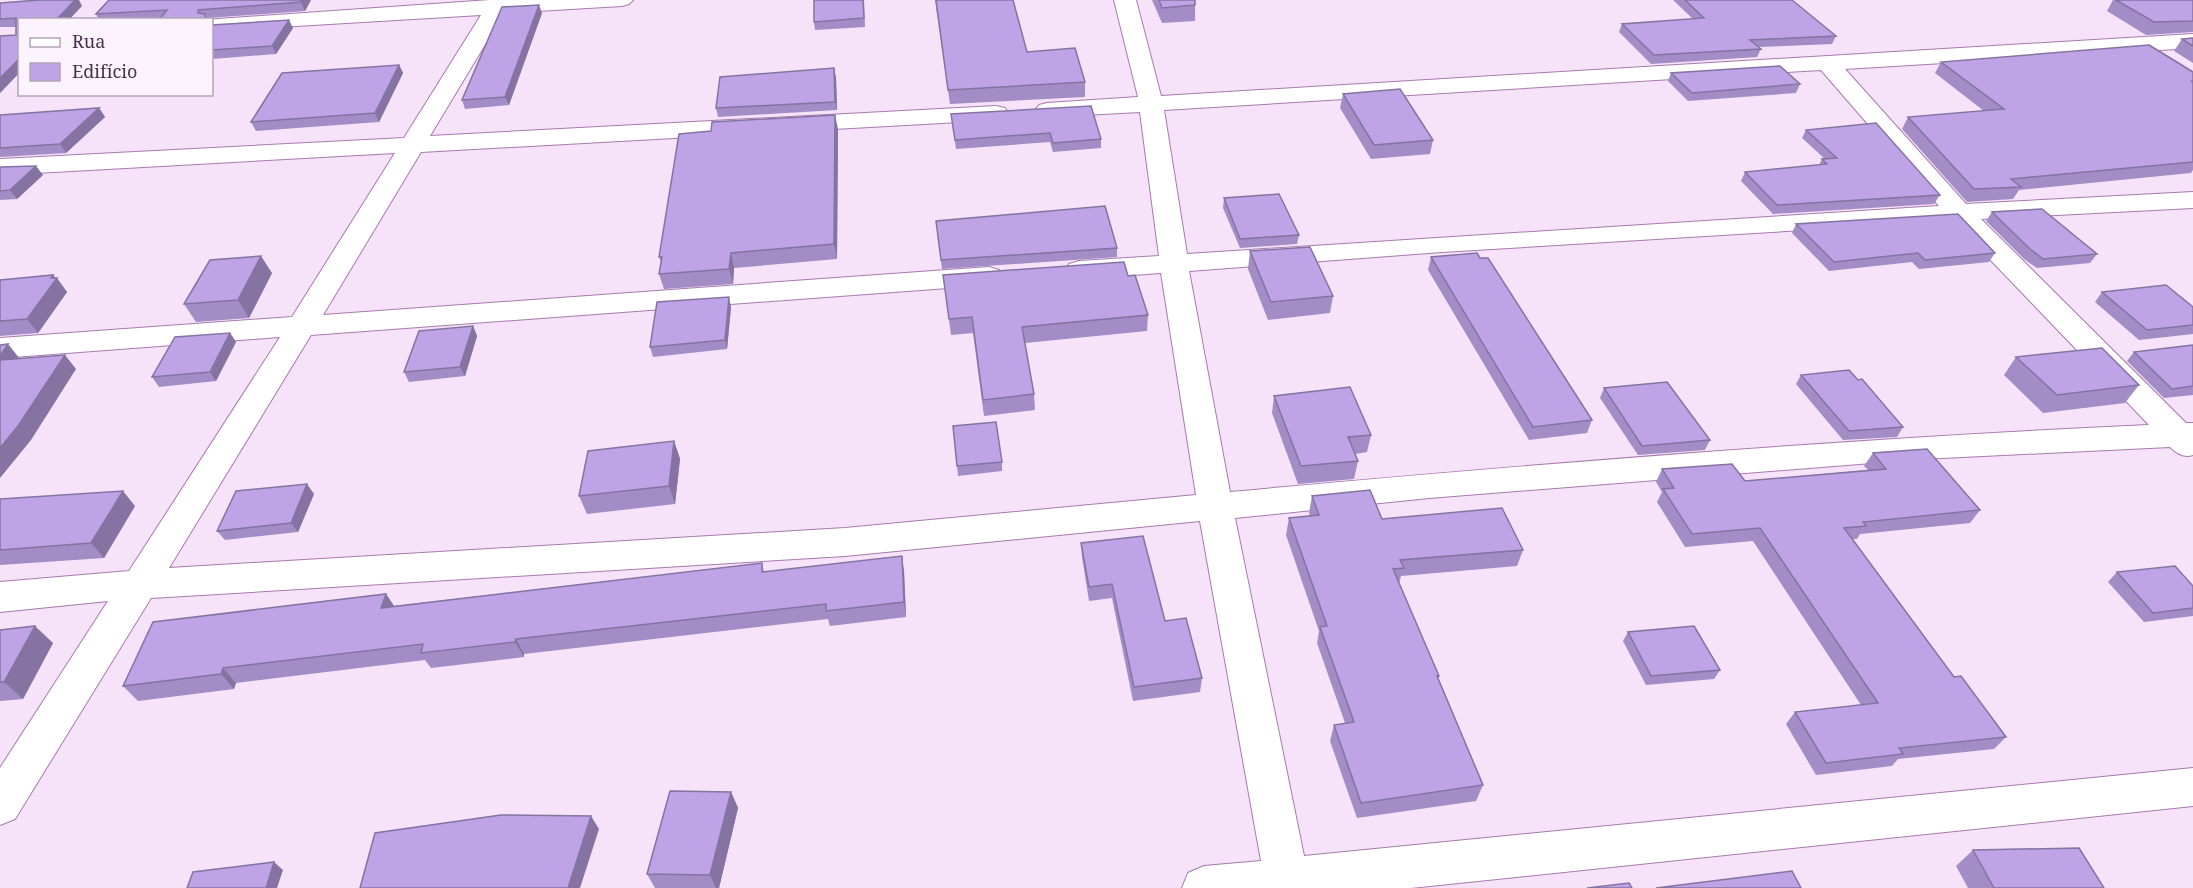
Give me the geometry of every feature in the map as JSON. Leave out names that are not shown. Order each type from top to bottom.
[{"type":"street","points":[[213,24],[499,3],[622,0]]},
{"type":"street","points":[[1125,0],[1151,104],[1174,263],[1215,507],[1287,884]]},
{"type":"street","points":[[0,805],[302,326],[499,3]]},
{"type":"street","points":[[0,167],[1151,104],[2193,41]]},
{"type":"street","points":[[1827,63],[1959,212],[2188,440]]},
{"type":"street","points":[[1057,271],[1442,244],[2193,200]]},
{"type":"street","points":[[0,348],[1010,275]]},
{"type":"street","points":[[0,597],[140,584],[845,542],[1441,485],[1922,447],[2188,440]]},
{"type":"street","points":[[1204,888],[1287,884],[2193,787]]},
{"type":"building","points":[[75,0],[58,18],[18,18],[18,60],[0,78],[0,36],[16,35],[16,18],[0,19],[0,3]]},
{"type":"building","points":[[109,0],[302,0],[301,2],[198,10],[198,13],[205,14],[205,18],[161,18],[167,10],[96,14]]},
{"type":"building","points":[[814,0],[863,0],[864,18],[814,22]]},
{"type":"building","points":[[936,0],[1013,0],[1027,52],[1075,48],[1085,82],[948,90]]},
{"type":"building","points":[[1159,0],[1195,0],[1195,5],[1162,8]]},
{"type":"building","points":[[1685,0],[1792,0],[1836,36],[1750,40],[1761,49],[1654,55],[1622,24],[1704,18]]},
{"type":"building","points":[[2116,0],[2193,0],[2193,21],[2154,22]]},
{"type":"building","points":[[539,5],[505,97],[462,100],[502,7]]},
{"type":"building","points":[[289,20],[272,46],[213,50],[213,25]]},
{"type":"building","points":[[2193,38],[2193,46],[2182,39]]},
{"type":"building","points":[[2149,45],[2193,72],[2193,81],[2191,81],[2193,82],[2193,162],[2011,179],[2021,187],[1974,189],[1908,117],[2004,109],[1941,62]]},
{"type":"building","points":[[399,65],[375,113],[251,122],[282,73]]},
{"type":"building","points":[[1780,66],[1800,84],[1692,93],[1671,73]]},
{"type":"building","points":[[834,68],[835,102],[716,108],[720,77]]},
{"type":"building","points":[[1400,89],[1433,140],[1374,145],[1343,94]]},
{"type":"building","points":[[1091,106],[1101,139],[1053,143],[1050,133],[955,140],[951,114]]},
{"type":"building","points":[[99,108],[60,144],[0,148],[0,115]]},
{"type":"building","points":[[835,115],[834,244],[731,253],[729,269],[659,274],[662,257],[659,257],[679,134],[711,131],[712,122]]},
{"type":"building","points":[[1876,123],[1940,195],[1777,205],[1745,172],[1827,164],[1822,159],[1837,158],[1806,130]]},
{"type":"building","points":[[36,166],[10,190],[0,191],[0,167]]},
{"type":"building","points":[[1279,194],[1299,235],[1240,239],[1224,198]]},
{"type":"building","points":[[1105,206],[1117,248],[941,260],[936,221]]},
{"type":"building","points":[[2042,209],[2097,254],[2043,259],[1992,212]]},
{"type":"building","points":[[1958,214],[1995,253],[1925,260],[1918,253],[1834,262],[1796,224]]},
{"type":"building","points":[[1310,247],[1333,296],[1271,302],[1250,251]]},
{"type":"building","points":[[1477,253],[1480,258],[1488,258],[1592,420],[1533,427],[1431,257]]},
{"type":"building","points":[[261,256],[238,300],[184,304],[210,260]]},
{"type":"building","points":[[1124,262],[1128,276],[1135,275],[1148,315],[1022,327],[1034,394],[983,400],[972,317],[949,319],[943,275]]},
{"type":"building","points":[[53,275],[51,278],[57,278],[27,319],[0,321],[0,280]]},
{"type":"building","points":[[2166,285],[2193,307],[2193,325],[2147,330],[2102,292]]},
{"type":"building","points":[[729,297],[725,340],[650,347],[657,302]]},
{"type":"building","points":[[473,326],[460,367],[404,372],[419,331]]},
{"type":"building","points":[[230,333],[210,372],[152,377],[175,337]]},
{"type":"building","points":[[8,344],[0,356],[0,345]]},
{"type":"building","points":[[2193,345],[2193,386],[2172,389],[2134,352]]},
{"type":"building","points":[[2102,348],[2139,385],[2057,395],[2016,357]]},
{"type":"building","points":[[65,355],[18,426],[0,448],[0,360]]},
{"type":"building","points":[[1849,370],[1858,380],[1862,379],[1903,427],[1849,431],[1801,375]]},
{"type":"building","points":[[1667,382],[1710,440],[1642,446],[1604,388]]},
{"type":"building","points":[[1350,387],[1371,435],[1348,437],[1358,461],[1301,466],[1274,396]]},
{"type":"building","points":[[996,422],[1002,462],[957,466],[953,426]]},
{"type":"building","points":[[674,441],[669,486],[579,496],[588,451]]},
{"type":"building","points":[[1927,449],[1980,510],[1863,522],[1866,526],[1844,528],[1954,677],[1961,676],[2006,737],[1899,748],[1903,754],[1826,763],[1795,712],[1878,703],[1760,528],[1692,534],[1663,489],[1674,488],[1662,469],[1732,464],[1745,481],[1886,469],[1873,453]]},
{"type":"building","points":[[307,484],[291,523],[217,531],[236,491]]},
{"type":"building","points":[[1370,490],[1382,519],[1502,508],[1523,550],[1400,560],[1404,568],[1393,569],[1483,785],[1361,803],[1334,725],[1354,722],[1320,627],[1327,626],[1289,518],[1319,515],[1312,496]]},
{"type":"building","points":[[123,491],[91,543],[0,550],[0,499]]},
{"type":"building","points":[[1143,536],[1165,621],[1186,618],[1202,678],[1134,687],[1112,584],[1089,587],[1081,543]]},
{"type":"building","points":[[902,556],[904,602],[826,611],[826,604],[516,639],[515,642],[421,653],[423,644],[223,668],[221,674],[123,686],[153,622],[386,594],[381,608],[762,563],[762,572]]},
{"type":"building","points":[[2175,566],[2193,586],[2193,608],[2153,613],[2117,572]]},
{"type":"building","points":[[35,626],[4,682],[0,682],[0,630]]},
{"type":"building","points":[[1694,626],[1720,670],[1651,676],[1628,632]]},
{"type":"building","points":[[670,791],[731,792],[710,875],[647,874]]},
{"type":"building","points":[[501,815],[591,816],[568,888],[360,888],[375,833]]},
{"type":"building","points":[[2079,848],[2104,888],[1994,888],[1973,850]]},
{"type":"building","points":[[274,862],[266,888],[187,888],[193,872]]},
{"type":"building","points":[[1792,871],[1801,888],[1656,888]]},
{"type":"building","points":[[1629,883],[1632,888],[1587,888]]}]
